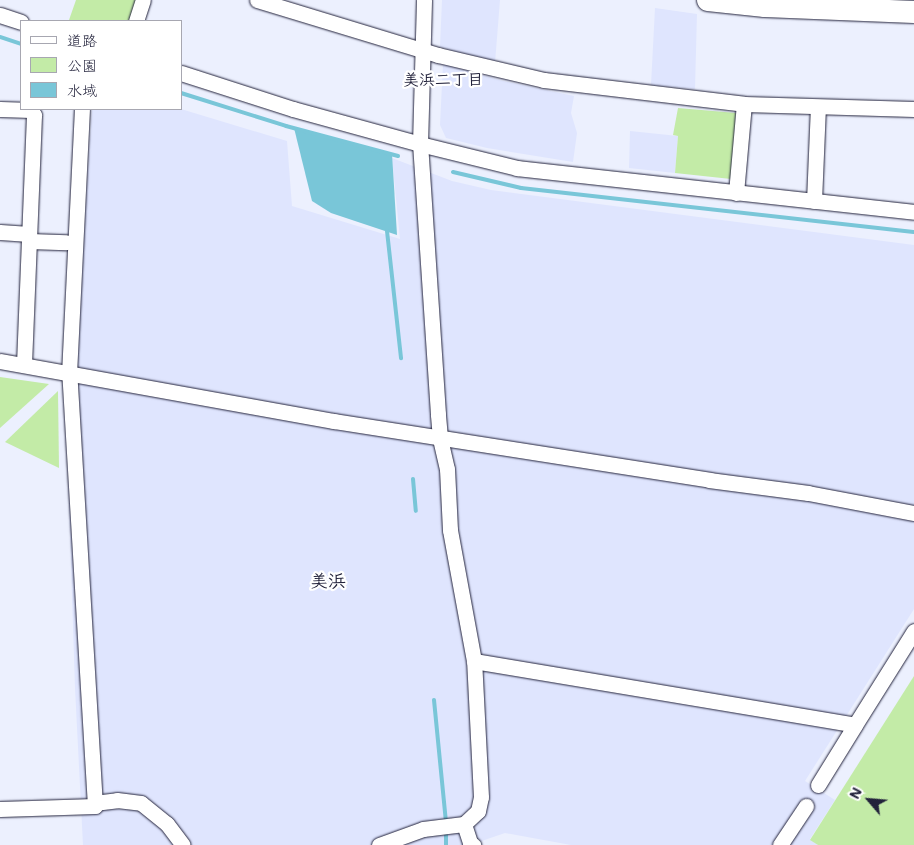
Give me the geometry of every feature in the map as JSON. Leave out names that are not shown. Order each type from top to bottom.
[{"type":"highway","points":[[708,0],[765,6],[914,12]]},
{"type":"street","points":[[136,20],[143,0]]},
{"type":"street","points":[[257,0],[421,50],[544,80],[744,104],[914,109]]},
{"type":"street","points":[[379,845],[424,829],[464,824],[478,811],[481,798],[474,660],[450,530],[447,469],[440,438],[420,144],[421,50],[424,0]]},
{"type":"street","points":[[0,15],[20,22]]},
{"type":"street","points":[[182,72],[293,108],[420,144],[517,168],[914,212]]},
{"type":"street","points":[[736,193],[744,104]]},
{"type":"street","points":[[814,201],[818,107]]},
{"type":"street","points":[[0,109],[20,110]]},
{"type":"street","points":[[24,365],[34,115],[31,110]]},
{"type":"street","points":[[82,110],[69,374],[94,803]]},
{"type":"street","points":[[0,232],[66,242]]},
{"type":"street","points":[[0,361],[440,438],[808,493],[914,513]]},
{"type":"street","points":[[818,785],[914,632]]},
{"type":"street","points":[[474,660],[855,725]]},
{"type":"street","points":[[0,809],[117,800],[141,803],[167,824],[183,845]]},
{"type":"street","points":[[0,804],[94,803]]},
{"type":"street","points":[[780,845],[806,806]]},
{"type":"street","points":[[460,845],[464,824]]},
{"type":"street","points":[[464,824],[470,843],[473,845]]},
{"type":"shaded area","points":[[442,0],[500,0],[495,63],[440,47]]},
{"type":"shaded area","points":[[655,8],[697,14],[695,89],[651,85]]},
{"type":"shaded area","points":[[443,64],[503,81],[574,96],[571,113],[577,133],[573,162],[487,148],[446,138],[440,125]]},
{"type":"shaded area","points":[[182,109],[287,141],[292,206],[400,239],[392,158],[452,181],[491,190],[914,245],[914,609],[805,781],[835,800],[810,839],[818,845],[571,845],[505,833],[470,845],[83,845],[75,688],[65,382],[69,374],[81,279],[92,110]]},
{"type":"shaded area","points":[[630,131],[678,136],[675,173],[629,168]]},
{"type":"green space","points":[[76,0],[136,0],[129,20],[69,20]]},
{"type":"green space","points":[[678,108],[736,113],[731,179],[675,173],[678,136],[673,135]]},
{"type":"green space","points":[[0,377],[49,384],[0,428]]},
{"type":"green space","points":[[58,391],[59,468],[5,442]]},
{"type":"green space","points":[[914,676],[914,845],[818,845],[810,840]]},
{"type":"water","points":[[294,128],[392,154],[397,235],[331,213],[312,201]]},
{"type":"waterway","points":[[0,37],[20,44]]},
{"type":"waterway","points":[[182,93],[286,126],[398,156]]},
{"type":"waterway","points":[[453,172],[521,188],[914,232]]},
{"type":"waterway","points":[[387,231],[401,358]]},
{"type":"waterway","points":[[413,479],[416,511]]},
{"type":"waterway","points":[[434,700],[446,822]]},
{"type":"waterway","points":[[446,829],[446,845]]},
{"type":"district","name":"美浜二丁目","points":[[443,79]]},
{"type":"district","name":"美浜","points":[[328,580]]}]
